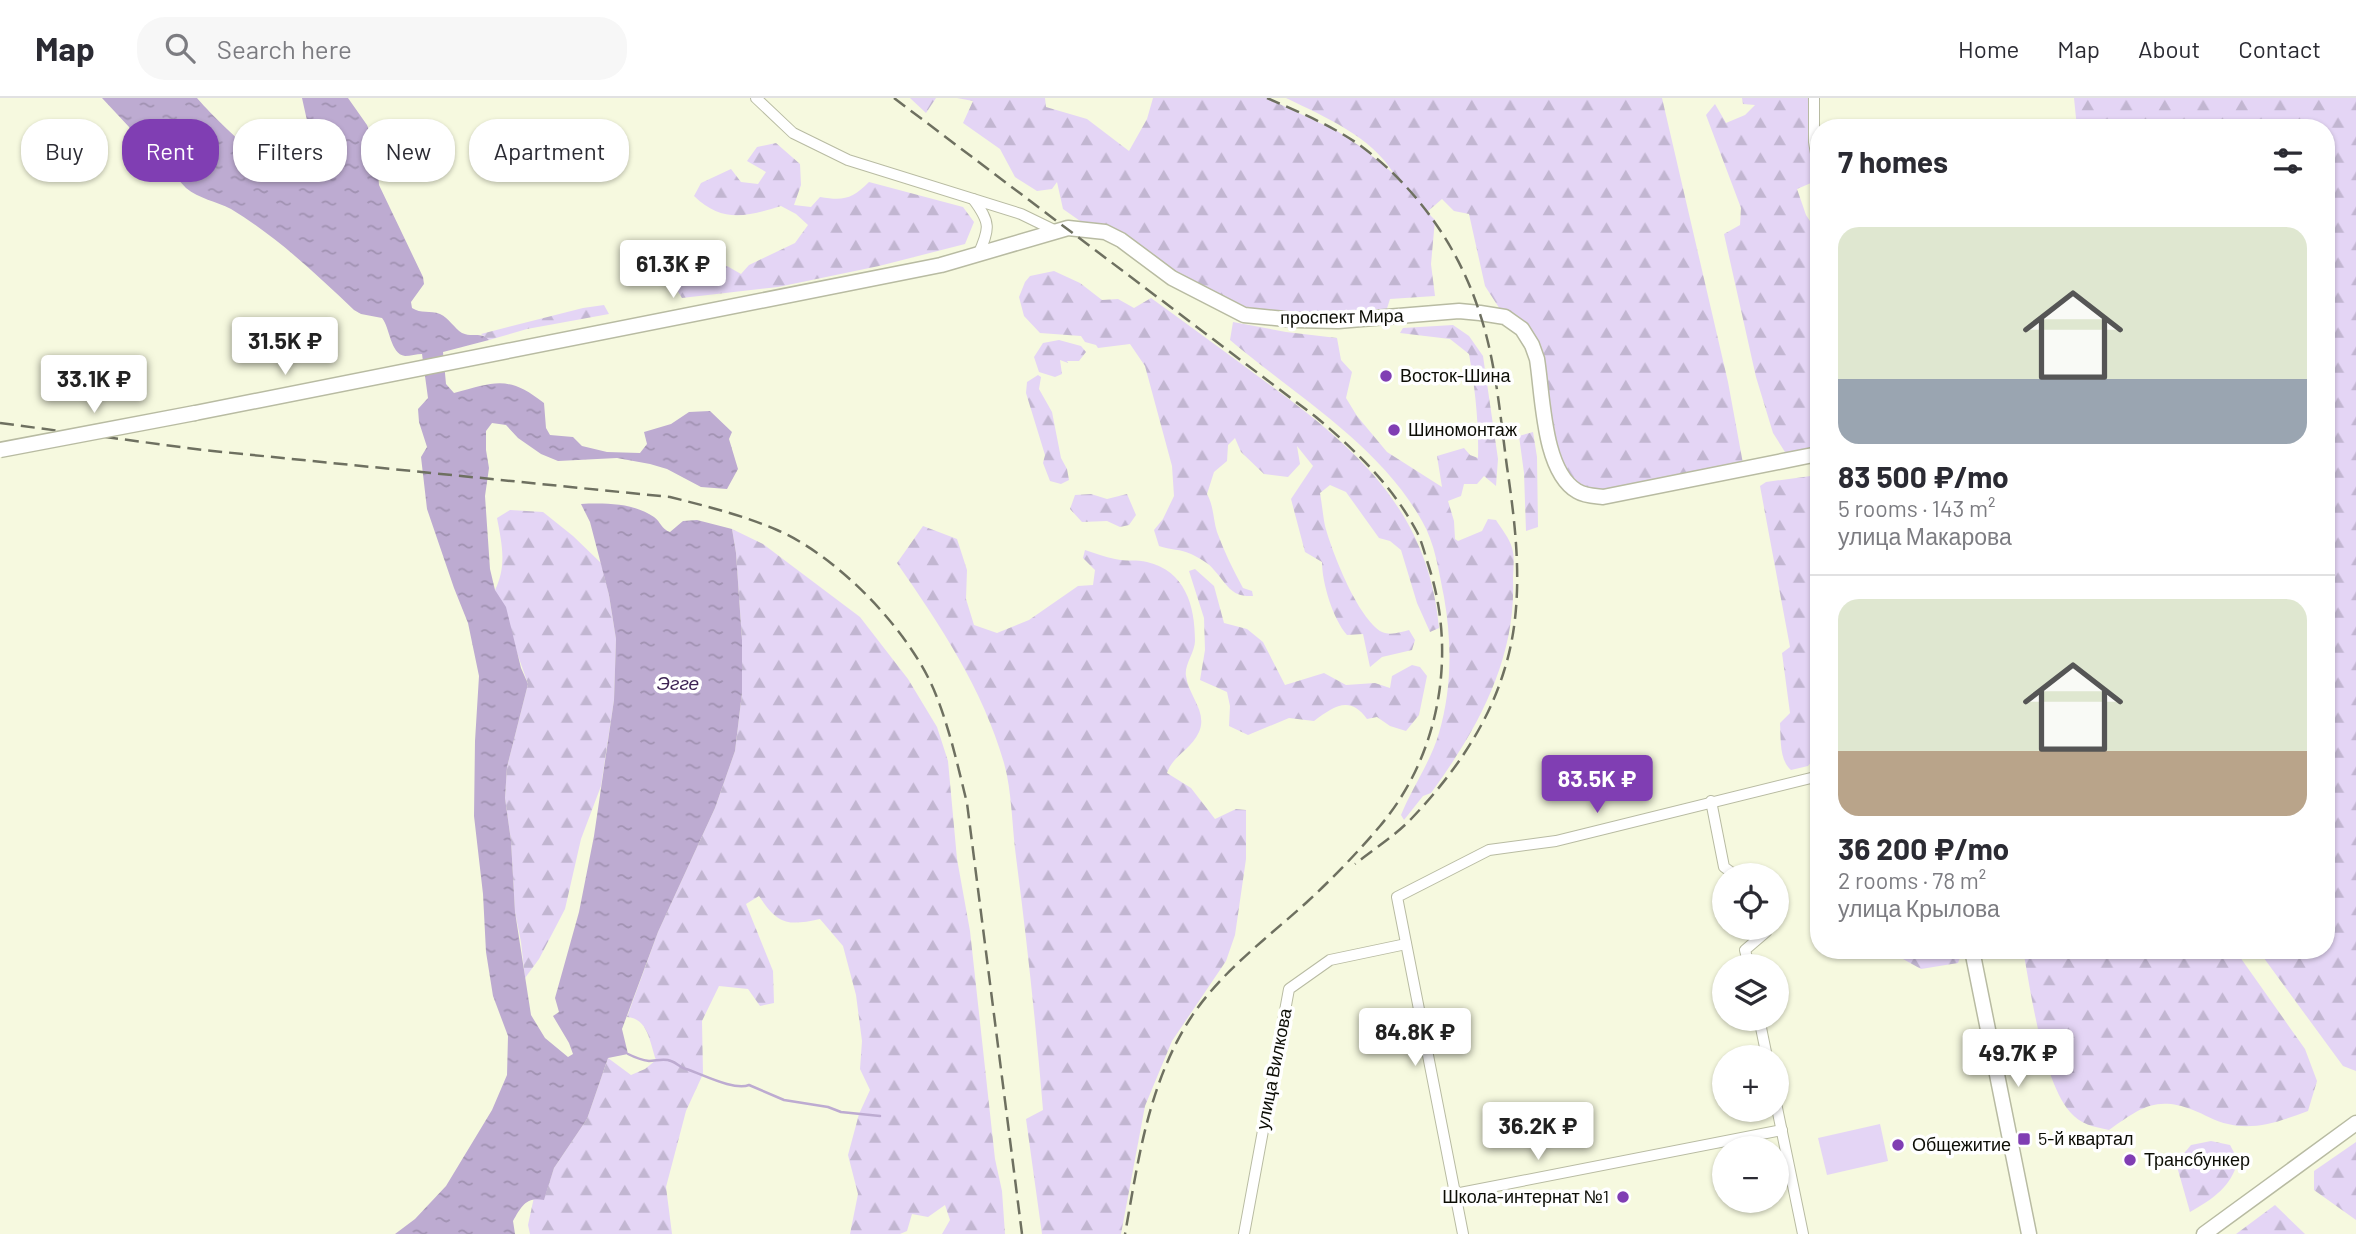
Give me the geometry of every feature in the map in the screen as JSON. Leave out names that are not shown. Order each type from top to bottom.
[{"type":"main road","name":"проспект Мира","points":[[0,450],[941,265],[1068,228],[1105,232],[1121,240],[1172,278],[1244,315],[1338,321],[1459,311],[1505,317],[1522,329],[1537,359],[1552,459],[1560,475],[1574,490],[1585,495],[1603,497],[1810,456]]},
{"type":"main road","points":[[1974,959],[2029,1234]]},
{"type":"main road","points":[[2204,1234],[2356,1122]]},
{"type":"street","points":[[756,98],[793,133],[848,160],[1021,214],[1056,231]]},
{"type":"street","points":[[1814,98],[1814,119]]},
{"type":"street","points":[[973,198],[986,217],[987,235],[978,256]]},
{"type":"street","points":[[1463,1234],[1397,897],[1489,850],[1556,841],[1810,778]]},
{"type":"street","points":[[1711,801],[1723,863]]},
{"type":"street","points":[[1746,954],[1745,950],[1757,940]]},
{"type":"street","name":"улица Вилкова","points":[[1244,1234],[1289,989],[1330,960],[1406,944]]},
{"type":"street","points":[[1780,1122],[1803,1234]]},
{"type":"street","points":[[1455,1194],[1782,1130]]},
{"type":"green space","points":[[910,98],[936,98],[926,113]]},
{"type":"green space","points":[[957,98],[1045,98],[1046,107],[1087,119],[1129,151],[1147,119],[1153,98],[1267,98],[1337,131],[1394,174],[1360,138],[1286,98],[1662,98],[1728,382],[1744,469],[1603,497],[1560,475],[1537,359],[1485,286],[1469,214],[1454,211],[1442,199],[1427,212],[1435,220],[1431,264],[1435,296],[1390,299],[1384,318],[1261,318],[1093,230],[1063,209],[1057,182],[1052,189],[1037,191],[1015,177],[1000,149],[963,123],[973,101]]},
{"type":"green space","points":[[1742,98],[1814,98],[1815,119],[1810,119],[1810,183],[1797,189],[1810,221],[1810,456],[1790,460],[1773,433],[1756,377],[1724,234],[1740,225],[1741,208],[1706,115],[1715,104],[1726,123],[1745,115],[1755,105],[1743,104]]},
{"type":"green space","points":[[2074,98],[2356,98],[2356,1071],[2343,1066],[2265,959],[2335,959],[2335,119],[2076,119]]},
{"type":"green space","points":[[776,143],[800,164],[801,185],[794,205],[811,207],[820,197],[847,197],[869,182],[963,207],[974,222],[965,244],[879,266],[778,287],[682,298],[669,277],[688,264],[702,268],[727,266],[741,274],[749,265],[795,243],[808,225],[781,206],[745,215],[725,214],[704,205],[694,196],[701,183],[731,169],[741,182],[758,184],[766,172],[747,161],[757,147]]},
{"type":"green space","points":[[1054,271],[1080,283],[1102,300],[1118,299],[1134,308],[1151,298],[1324,427],[1379,482],[1401,513],[1419,547],[1432,585],[1439,628],[1430,632],[1417,603],[1401,550],[1390,541],[1379,538],[1346,492],[1330,485],[1320,493],[1325,526],[1333,552],[1355,600],[1373,625],[1382,632],[1392,634],[1409,630],[1415,640],[1412,650],[1382,657],[1370,667],[1363,634],[1347,635],[1342,628],[1329,600],[1322,562],[1305,552],[1291,499],[1313,466],[1297,446],[1300,464],[1288,477],[1264,474],[1241,452],[1235,438],[1228,445],[1227,461],[1214,472],[1207,494],[1217,532],[1226,553],[1243,588],[1252,591],[1253,596],[1234,592],[1209,565],[1197,557],[1159,546],[1154,530],[1163,519],[1174,496],[1172,466],[1145,366],[1130,344],[1098,348],[1085,342],[1081,336],[1040,333],[1024,316],[1019,297],[1030,276]]},
{"type":"green space","points":[[604,305],[609,314],[527,329],[489,340],[481,334],[583,308]]},
{"type":"green space","points":[[1233,322],[1337,338],[1341,360],[1352,372],[1346,398],[1357,416],[1387,452],[1442,487],[1437,456],[1464,448],[1470,455],[1478,458],[1476,406],[1469,354],[1450,339],[1400,333],[1403,328],[1453,325],[1469,336],[1483,356],[1498,459],[1496,486],[1484,476],[1477,484],[1464,484],[1461,496],[1448,501],[1454,521],[1455,539],[1458,541],[1482,531],[1488,519],[1496,520],[1511,545],[1514,559],[1508,638],[1490,693],[1464,744],[1431,793],[1423,796],[1404,820],[1401,815],[1439,733],[1448,682],[1447,614],[1430,539],[1404,494],[1360,445],[1230,340]]},
{"type":"green space","points":[[1059,340],[1081,346],[1086,352],[1079,361],[1067,361],[1068,363],[1060,360],[1062,374],[1055,377],[1039,372],[1034,357],[1043,343]]},
{"type":"green space","points":[[1038,375],[1041,377],[1039,389],[1052,412],[1061,458],[1067,469],[1069,480],[1061,484],[1050,481],[1043,463],[1045,455],[1026,393],[1027,382]]},
{"type":"green space","points":[[1533,432],[1537,457],[1538,527],[1526,531],[1524,473],[1519,436]]},
{"type":"green space","points":[[1810,476],[1810,764],[1791,770],[1784,761],[1780,723],[1790,713],[1782,653],[1790,647],[1760,486],[1766,482]]},
{"type":"green space","points":[[1091,494],[1107,499],[1127,494],[1136,515],[1129,525],[1120,527],[1107,521],[1082,522],[1070,509],[1075,495]]},
{"type":"green space","points":[[510,510],[543,512],[601,563],[616,639],[614,700],[601,786],[581,839],[565,909],[539,959],[525,978],[515,912],[511,841],[505,798],[507,767],[528,684],[495,590],[502,564],[497,518]]},
{"type":"green space","points":[[923,526],[957,539],[967,570],[966,599],[974,625],[997,633],[1029,620],[1078,586],[1093,585],[1095,570],[1083,558],[1085,550],[1115,559],[1143,561],[1160,567],[1179,581],[1190,603],[1195,641],[1186,676],[1201,717],[1201,725],[1196,738],[1173,762],[1167,773],[1191,788],[1215,819],[1236,809],[1246,810],[1246,859],[1235,935],[1226,961],[1172,1041],[1145,1106],[1121,1234],[1042,1234],[1026,1119],[1043,1110],[1009,785],[995,736],[959,658],[897,563]]},
{"type":"green space","points":[[732,529],[763,544],[860,617],[908,679],[937,727],[948,761],[957,859],[970,931],[1005,1234],[942,1234],[950,1220],[945,1205],[928,1217],[912,1214],[907,1231],[900,1234],[850,1234],[858,1194],[848,1155],[859,1114],[870,1090],[860,1069],[862,1041],[856,995],[843,946],[820,919],[785,921],[772,913],[759,896],[746,904],[773,971],[774,1003],[760,1006],[748,989],[719,986],[702,1021],[703,1074],[686,1111],[666,1187],[672,1234],[530,1234],[528,1225],[534,1197],[544,1199],[554,1168],[587,1119],[608,1058],[631,1075],[656,1060],[644,1027],[634,1018],[627,1017],[658,932],[715,808],[735,751],[742,693],[742,640]]},
{"type":"green space","points":[[1195,569],[1214,586],[1224,623],[1247,629],[1263,642],[1285,685],[1324,673],[1346,685],[1375,683],[1390,688],[1392,676],[1412,665],[1420,667],[1427,676],[1419,715],[1406,731],[1390,726],[1377,717],[1367,719],[1348,705],[1335,707],[1314,721],[1289,718],[1248,735],[1229,726],[1230,706],[1227,692],[1200,680],[1205,650],[1204,618],[1189,571]]},
{"type":"green space","points":[[1903,959],[1960,959],[1958,963],[1921,969]]},
{"type":"green space","points":[[2025,959],[2241,959],[2305,1049],[2317,1081],[2308,1111],[2269,1124],[2238,1126],[2219,1122],[2180,1106],[2158,1104],[2139,1110],[2109,1130],[2093,1126],[2074,1116],[2061,1098],[2045,1058]]},
{"type":"green space","points":[[1880,1124],[1888,1161],[1827,1175],[1818,1138]]},
{"type":"green space","points":[[2211,1141],[2230,1145],[2238,1160],[2231,1177],[2220,1191],[2190,1212],[2176,1163],[2191,1145]]},
{"type":"green space","points":[[2356,1142],[2356,1220],[2314,1190],[2314,1171]]},
{"type":"green space","points":[[2275,1205],[2305,1234],[2236,1234]]},
{"type":"water","points":[[102,98],[197,98],[217,119],[122,119]]},
{"type":"water","name":"Эгге","points":[[302,98],[348,98],[363,119],[361,182],[379,182],[423,277],[424,284],[411,302],[412,308],[440,314],[462,333],[483,336],[489,340],[443,352],[446,384],[454,393],[501,383],[521,388],[544,403],[546,428],[550,435],[573,437],[582,446],[607,452],[640,453],[647,444],[644,432],[671,424],[689,412],[710,411],[732,432],[729,439],[738,469],[727,489],[701,487],[667,469],[617,458],[558,461],[541,454],[518,438],[506,425],[492,423],[486,431],[489,468],[485,496],[490,569],[495,590],[506,607],[521,668],[528,684],[507,767],[505,798],[511,841],[515,912],[531,1015],[545,1038],[568,1057],[573,1054],[569,1043],[553,1016],[559,1012],[555,998],[579,912],[594,836],[614,700],[616,639],[609,595],[590,522],[581,504],[609,504],[638,509],[654,517],[670,532],[683,521],[697,520],[732,529],[742,640],[742,693],[735,751],[715,808],[658,932],[622,1029],[628,1054],[608,1058],[587,1119],[554,1168],[544,1200],[528,1201],[519,1211],[513,1221],[515,1234],[395,1234],[415,1219],[446,1186],[492,1110],[507,1075],[508,1036],[493,996],[486,952],[483,894],[474,816],[479,676],[468,623],[427,509],[421,457],[427,447],[418,409],[428,398],[422,354],[400,354],[393,345],[382,318],[354,310],[264,231],[231,209],[196,195],[180,182],[219,182],[219,121],[233,134],[233,182],[347,182],[347,119],[307,119]]},
{"type":"waterway","points":[[628,1054],[649,1061],[668,1060],[718,1081],[735,1086],[749,1085],[784,1100],[828,1107],[841,1112],[880,1116]]},
{"type":"railway","points":[[894,98],[1316,417],[1345,443],[1385,484],[1417,532],[1437,600],[1442,634],[1438,702],[1417,768],[1400,798],[1363,846],[1316,893],[1225,975],[1185,1027],[1161,1077],[1153,1102],[1125,1234]]},
{"type":"railway","points":[[1267,98],[1327,126],[1361,146],[1400,180],[1433,219],[1447,241],[1470,287],[1490,349],[1514,518],[1517,570],[1515,621],[1504,671],[1488,712],[1467,750],[1427,802],[1399,830],[1355,864]]},
{"type":"railway","points":[[0,423],[203,450],[670,497],[724,511],[777,530],[800,542],[848,577],[891,622],[910,647],[936,695],[950,735],[967,803],[1022,1234]]},
{"type":"place","name":"Восток-Шина","points":[[1386,376]]},
{"type":"place","name":"Шиномонтаж","points":[[1394,430]]},
{"type":"place","name":"5-й квартал","points":[[2024,1139]]},
{"type":"place","name":"Общежитие","points":[[1898,1145]]},
{"type":"place","name":"Трансбункер","points":[[2130,1160]]},
{"type":"place","name":"Школа-интернат №1","points":[[1623,1197]]}]
